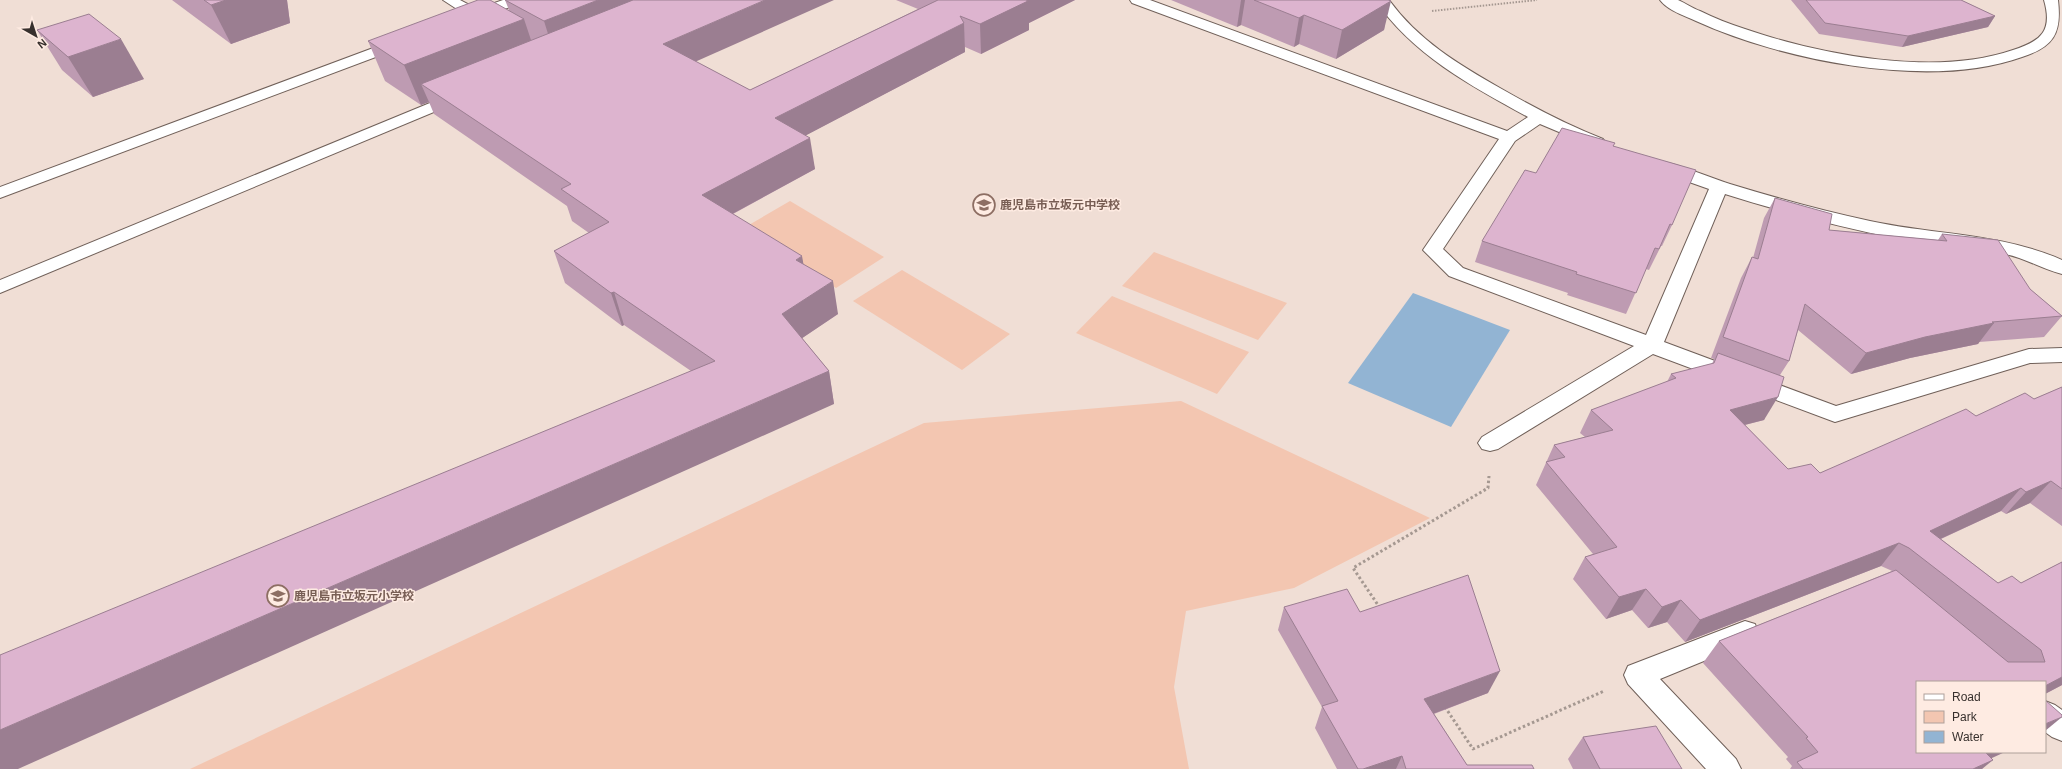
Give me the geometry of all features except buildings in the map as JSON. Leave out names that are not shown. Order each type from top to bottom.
[{"type":"street","points":[[450,0],[497,26]]},
{"type":"street","points":[[454,23],[516,0]]},
{"type":"street","points":[[1137,0],[1174,8],[1509,136]]},
{"type":"street","points":[[1382,0],[1405,30],[1432,53],[1462,73],[1540,117],[1609,147]]},
{"type":"street","points":[[1667,0],[1712,22],[1777,44],[1846,59],[1924,66],[1966,65],[1999,60],[2019,54],[2037,46],[2049,36],[2056,25],[2056,14],[2051,0]]},
{"type":"street","points":[[0,193],[417,37]]},
{"type":"street","points":[[0,287],[471,91]]},
{"type":"street","points":[[1540,117],[1509,136],[1433,250],[1456,272],[1835,414],[2029,356],[2062,355]]},
{"type":"street","points":[[1646,160],[1720,187],[1794,208],[1902,233],[1987,244],[2042,257],[2062,268]]},
{"type":"street","points":[[1490,443],[1652,345],[1720,187]]},
{"type":"street","points":[[1726,769],[1638,675],[1770,622]]},
{"type":"street","points":[[2046,715],[2062,728]]},
{"type":"path","points":[[1392,15],[1537,0]]},
{"type":"path","points":[[1383,614],[1353,568],[1488,488],[1490,443]]},
{"type":"path","points":[[1443,704],[1473,749],[1638,675]]},
{"type":"green space","points":[[790,201],[884,257],[836,288],[742,229]]},
{"type":"green space","points":[[1154,252],[1287,303],[1258,340],[1122,286]]},
{"type":"green space","points":[[902,270],[1010,334],[962,370],[853,301]]},
{"type":"green space","points":[[1112,296],[1249,352],[1217,394],[1076,333]]},
{"type":"green space","points":[[1181,401],[1430,518],[1294,588],[1186,611],[1174,687],[1189,769],[190,769],[924,423]]},
{"type":"water","points":[[1413,293],[1510,330],[1451,427],[1348,383]]},
{"type":"place","name":"鹿児島市立坂元中学校","points":[[984,205]]},
{"type":"place","name":"鹿児島市立坂元小学校","points":[[278,596]]}]
